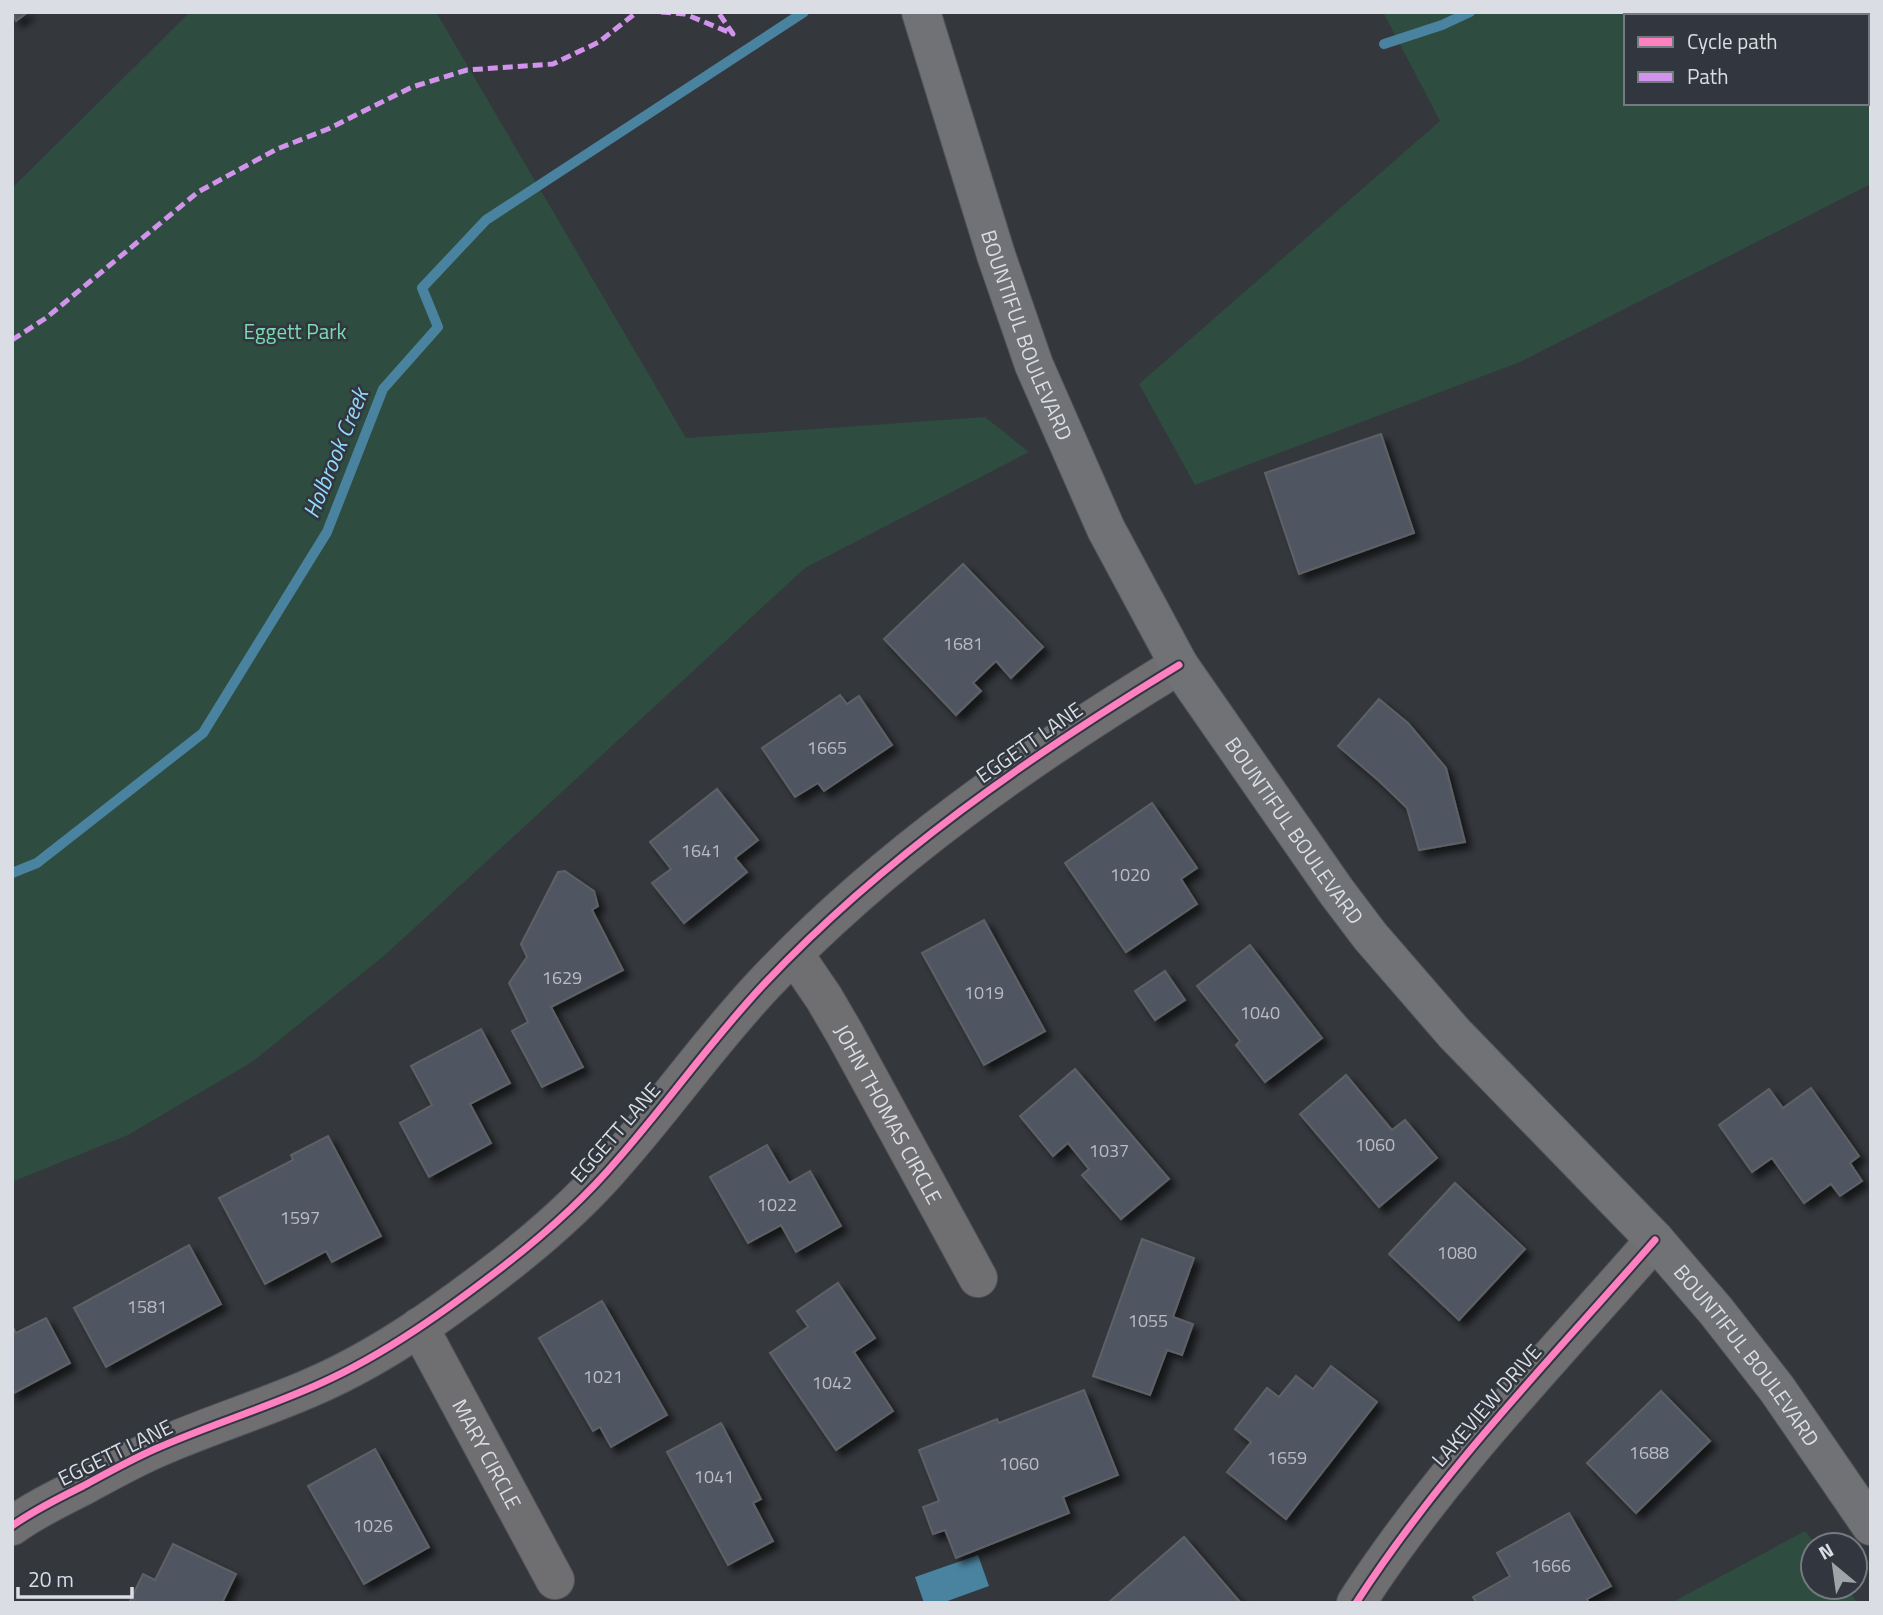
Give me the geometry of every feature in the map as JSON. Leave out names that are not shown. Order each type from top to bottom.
[{"type":"main road","name":"BOUNTIFUL BOULEVARD","points":[[921,12],[996,255],[1034,365],[1106,529],[1179,665],[1370,936],[1454,1032],[1655,1240],[1716,1311],[1777,1389],[1871,1526]]},
{"type":"street","name":"EGGETT LANE","points":[[12,1526],[36,1510],[153,1450],[321,1383],[375,1355],[419,1327],[506,1264],[580,1199],[618,1160],[743,1007],[794,954],[884,873],[999,783],[1067,735],[1179,665]]},
{"type":"street","name":"JOHN THOMAS CIRCLE","points":[[794,954],[845,1034],[978,1278]]},
{"type":"street","name":"LAKEVIEW DRIVE","points":[[1356,1603],[1404,1532],[1455,1467],[1655,1240]]},
{"type":"street","name":"MARY CIRCLE","points":[[419,1327],[555,1580]]},
{"type":"green space","name":"Eggett Park","points":[[190,12],[436,12],[686,438],[985,417],[1029,452],[805,568],[385,955],[252,1062],[128,1135],[12,1182],[12,188]]},
{"type":"green space","points":[[1383,12],[1871,12],[1871,184],[1520,362],[1195,485],[1139,384],[1440,121]]},
{"type":"green space","points":[[1799,1534],[1799,1601],[1857,1603],[1671,1603]]},
{"type":"water","points":[[978,1555],[989,1586],[942,1603],[924,1603],[915,1577]]},
{"type":"building","points":[[12,12],[28,12],[16,21]]},
{"type":"building","points":[[1381,434],[1414,533],[1299,574],[1265,473]]},
{"type":"building","points":[[963,564],[1043,647],[1011,678],[996,661],[973,683],[981,691],[956,715],[884,639]]},
{"type":"building","points":[[840,695],[847,704],[859,696],[892,745],[824,791],[818,783],[795,797],[762,748]]},
{"type":"building","points":[[1379,699],[1408,723],[1446,768],[1465,842],[1419,850],[1407,808],[1338,746]]},
{"type":"building","points":[[717,789],[758,840],[735,858],[747,872],[684,923],[652,883],[671,869],[650,842]]},
{"type":"building","points":[[1152,803],[1197,868],[1181,879],[1197,904],[1126,952],[1065,863]]},
{"type":"building","points":[[565,871],[594,891],[598,906],[592,910],[623,970],[551,1007],[583,1067],[542,1087],[512,1031],[528,1022],[509,983],[527,957],[521,944],[558,872]]},
{"type":"building","points":[[984,920],[1045,1031],[984,1065],[922,953]]},
{"type":"building","points":[[1250,945],[1322,1038],[1265,1082],[1236,1045],[1240,1041],[1197,986]]},
{"type":"building","points":[[1165,971],[1185,1000],[1155,1020],[1135,991]]},
{"type":"building","points":[[481,1029],[510,1083],[470,1104],[491,1143],[429,1177],[400,1123],[432,1105],[411,1066]]},
{"type":"building","points":[[1075,1069],[1169,1179],[1121,1219],[1082,1175],[1089,1169],[1068,1143],[1053,1156],[1020,1116]]},
{"type":"building","points":[[1346,1075],[1392,1130],[1405,1120],[1437,1158],[1379,1207],[1300,1114]]},
{"type":"building","points":[[1811,1088],[1859,1156],[1850,1163],[1862,1181],[1840,1196],[1831,1184],[1804,1203],[1772,1158],[1752,1172],[1719,1125],[1769,1089],[1783,1108]]},
{"type":"building","points":[[328,1136],[381,1236],[332,1262],[326,1251],[265,1284],[219,1198],[293,1160],[291,1155]]},
{"type":"building","points":[[767,1145],[789,1183],[810,1171],[841,1226],[796,1252],[781,1225],[748,1243],[710,1177]]},
{"type":"building","points":[[1455,1183],[1525,1249],[1459,1320],[1389,1254]]},
{"type":"building","points":[[1142,1239],[1194,1258],[1173,1317],[1193,1324],[1182,1355],[1167,1350],[1150,1395],[1093,1376]]},
{"type":"building","points":[[189,1245],[221,1304],[106,1367],[74,1308]]},
{"type":"building","points":[[838,1283],[875,1338],[854,1352],[893,1411],[836,1450],[770,1353],[808,1327],[797,1311]]},
{"type":"building","points":[[602,1301],[667,1415],[611,1447],[600,1427],[593,1431],[539,1338]]},
{"type":"building","points":[[46,1318],[70,1363],[12,1394],[12,1326],[16,1333]]},
{"type":"building","points":[[1331,1366],[1377,1402],[1286,1519],[1227,1472],[1251,1442],[1235,1429],[1267,1388],[1279,1397],[1296,1376],[1313,1389]]},
{"type":"building","points":[[1084,1390],[1118,1475],[1063,1497],[1069,1513],[956,1558],[945,1530],[933,1534],[923,1507],[939,1501],[919,1450],[997,1419],[999,1423]]},
{"type":"building","points":[[1661,1391],[1710,1441],[1636,1513],[1587,1463]]},
{"type":"building","points":[[721,1423],[761,1499],[753,1503],[773,1541],[728,1565],[667,1452]]},
{"type":"building","points":[[375,1449],[429,1547],[364,1584],[308,1486]]},
{"type":"building","points":[[1569,1513],[1611,1586],[1587,1599],[1589,1603],[1477,1603],[1473,1597],[1510,1576],[1497,1553]]},
{"type":"building","points":[[1184,1537],[1241,1603],[1108,1603]]},
{"type":"building","points":[[173,1544],[236,1574],[222,1603],[129,1603],[143,1574],[155,1580]]},
{"type":"waterway","name":"Holbrook Creek","points":[[12,873],[37,863],[203,733],[327,532],[383,389],[438,327],[422,288],[486,220],[804,12]]},
{"type":"waterway","name":"Holbrook Creek","points":[[1384,44],[1442,25],[1470,12]]},
{"type":"marked path","points":[[12,340],[46,318],[198,192],[277,149],[328,129],[412,87],[467,70],[553,64],[599,42],[637,12]]},
{"type":"marked path","points":[[661,12],[685,14],[733,34],[718,12]]},
{"type":"cycle path","points":[[12,1526],[47,1504],[146,1453],[299,1393],[344,1372],[416,1330],[461,1298],[565,1215],[592,1188],[765,983],[859,893],[961,810],[1014,772],[1179,665]]},
{"type":"cycle path","points":[[1356,1603],[1389,1554],[1461,1461],[1655,1240]]}]
